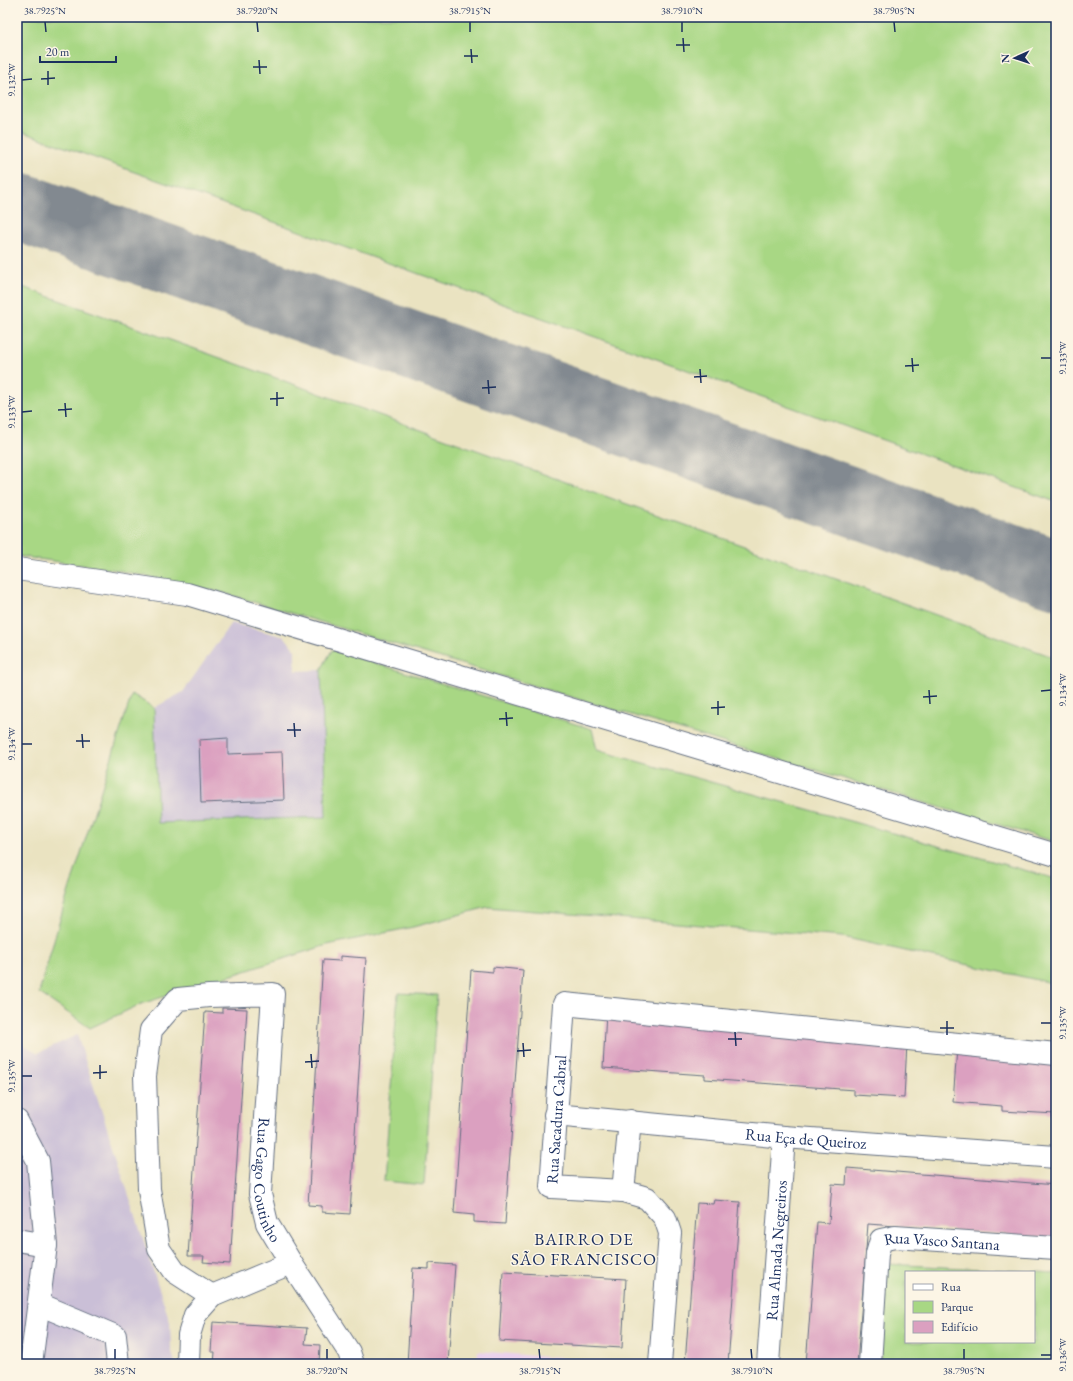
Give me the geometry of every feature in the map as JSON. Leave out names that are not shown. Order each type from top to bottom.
[{"type":"street","points":[[17,569],[187,594],[1056,855]]},
{"type":"street","name":"Rua Gago Coutinho","points":[[212,1296],[175,1272],[159,1249],[149,1190],[145,1076],[150,1030],[178,999],[209,996],[274,994],[260,1194],[267,1223],[291,1263],[349,1352],[353,1364]]},
{"type":"street","name":"Rua Sacadura Cabral","points":[[624,1191],[551,1187],[564,1004],[1056,1054]]},
{"type":"street","name":"Rua Eça de Queiroz","points":[[555,1115],[784,1137],[1056,1157]]},
{"type":"street","points":[[17,1121],[38,1161],[46,1245],[31,1364]]},
{"type":"street","points":[[630,1121],[624,1191],[647,1198],[665,1218],[670,1233],[660,1364]]},
{"type":"street","name":"Rua Almada Negreiros","points":[[768,1364],[784,1137]]},
{"type":"street","name":"Rua Vasco Santana","points":[[870,1364],[877,1254],[881,1240],[895,1237],[1056,1248]]},
{"type":"street","points":[[17,1240],[46,1245]]},
{"type":"street","points":[[188,1364],[189,1335],[195,1315],[212,1296],[291,1263]]},
{"type":"street","points":[[39,1304],[115,1336],[118,1364]]},
{"type":"shaded area","points":[[231,623],[285,637],[295,650],[295,671],[321,670],[326,817],[158,823],[154,708],[183,692]]},
{"type":"shaded area","points":[[77,1035],[170,1322],[171,1348],[175,1364],[17,1364],[17,1041],[38,1053]]},
{"type":"shaded area","points":[[478,1351],[627,1364],[477,1364]]},
{"type":"green space","points":[[17,17],[1056,17],[1056,502],[17,130]]},
{"type":"green space","points":[[17,285],[1056,658],[1056,842],[224,593],[117,570],[17,556]]},
{"type":"green space","points":[[332,650],[592,729],[597,750],[1056,879],[1056,984],[842,937],[488,907],[413,927],[327,945],[141,1004],[90,1028],[39,993],[63,909],[132,694],[154,708],[158,823],[326,817],[321,670]]},
{"type":"green space","points":[[398,993],[437,995],[424,1185],[384,1181]]},
{"type":"green space","points":[[887,1264],[1018,1271],[905,1271],[905,1343],[1035,1343],[1035,1272],[1056,1273],[1056,1364],[880,1364]]},
{"type":"building","points":[[228,738],[228,754],[282,752],[284,800],[201,803],[199,740]]},
{"type":"building","points":[[340,956],[366,958],[350,1214],[322,1212],[322,1206],[308,1205],[323,960],[340,961]]},
{"type":"building","points":[[493,967],[523,970],[505,1224],[474,1222],[474,1215],[454,1213],[471,970],[493,972]]},
{"type":"building","points":[[222,1008],[247,1009],[230,1264],[203,1262],[204,1256],[188,1256],[205,1012],[222,1013]]},
{"type":"building","points":[[606,1012],[907,1044],[904,1098],[854,1095],[854,1090],[705,1079],[705,1075],[603,1068]]},
{"type":"building","points":[[957,1048],[1056,1059],[1056,1114],[1002,1111],[1002,1106],[953,1102]]},
{"type":"building","points":[[847,1168],[1056,1185],[1056,1238],[868,1224],[857,1364],[806,1364],[817,1222],[829,1223],[832,1184],[846,1185]]},
{"type":"building","points":[[714,1200],[740,1202],[728,1364],[685,1364],[697,1203],[713,1204]]},
{"type":"building","points":[[429,1263],[455,1265],[448,1364],[407,1364],[413,1268],[429,1269]]},
{"type":"building","points":[[503,1272],[626,1279],[622,1348],[499,1341]]},
{"type":"building","points":[[213,1322],[307,1328],[305,1344],[320,1345],[319,1364],[214,1364],[215,1352],[211,1352]]},
{"type":"taxiway","points":[[17,206],[1056,574]]},
{"type":"district","name":"BAIRRO DE SÃO FRANCISCO","points":[[584,1249]]}]
